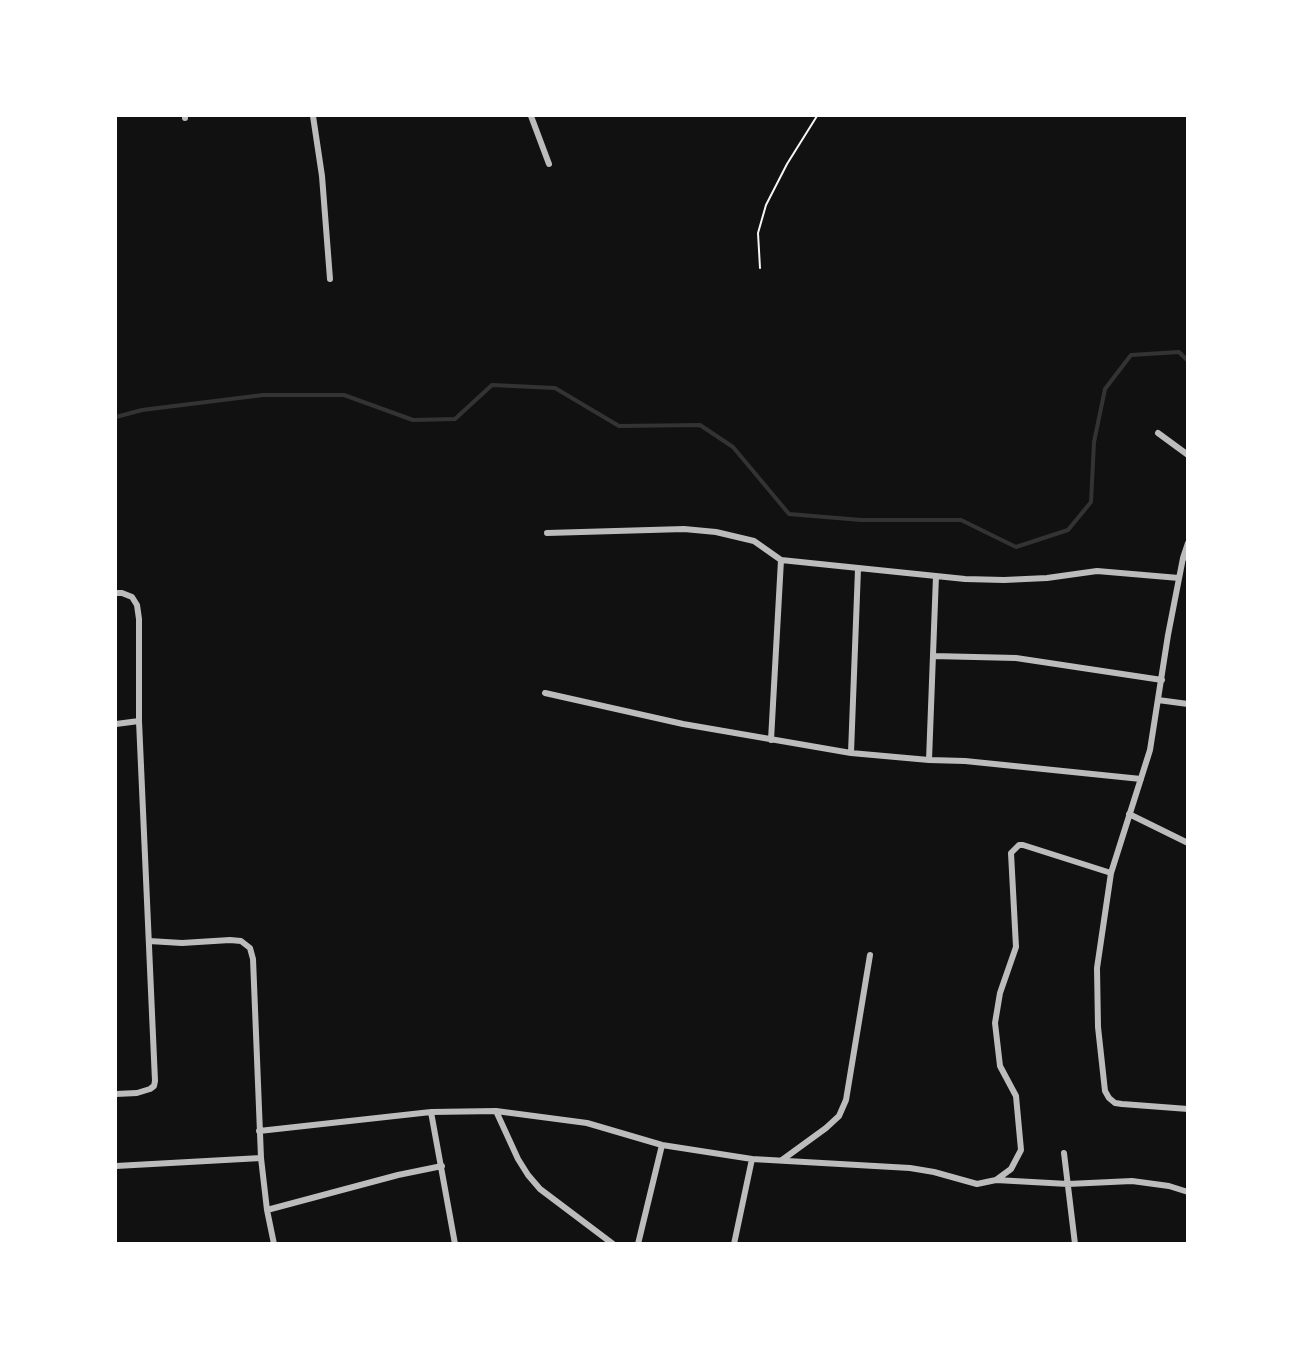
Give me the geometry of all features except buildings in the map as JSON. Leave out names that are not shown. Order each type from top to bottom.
[{"type":"street","points":[[313,116],[322,176],[330,279]]},
{"type":"street","points":[[531,116],[549,164]]},
{"type":"street","points":[[1158,433],[1188,455]]},
{"type":"street","points":[[547,533],[684,529],[716,532],[754,541],[781,560],[936,576],[1004,580],[1047,578],[1097,571],[1179,578]]},
{"type":"street","points":[[1188,543],[1168,635],[1150,750],[1111,873],[1096,968],[1098,1027],[1105,1091],[1109,1098],[1122,1104],[1188,1109]]},
{"type":"street","points":[[771,740],[781,560]]},
{"type":"street","points":[[851,753],[858,569]]},
{"type":"street","points":[[929,760],[936,576]]},
{"type":"street","points":[[116,594],[127,594],[132,597],[139,619],[139,721],[155,1081],[154,1086],[150,1089],[116,1095]]},
{"type":"street","points":[[933,656],[1016,658],[1162,680]]},
{"type":"street","points":[[545,693],[683,724],[851,753],[929,760],[965,760],[1141,780]]},
{"type":"street","points":[[1158,700],[1188,704]]},
{"type":"street","points":[[116,724],[139,721]]},
{"type":"street","points":[[1129,814],[1188,843]]},
{"type":"street","points":[[996,1180],[1011,1169],[1021,1150],[1016,1096],[1000,1066],[995,1023],[1000,993],[1016,946],[1011,854],[1019,845],[1023,845],[1111,873]]},
{"type":"street","points":[[149,941],[182,944],[231,940],[241,941],[250,948],[253,958],[261,1158],[267,1210],[274,1244]]},
{"type":"street","points":[[781,1160],[826,1128],[838,1116],[846,1100],[870,955]]},
{"type":"street","points":[[259,1131],[431,1112],[496,1111],[587,1124],[662,1145],[752,1160],[910,1168],[977,1184],[996,1180],[1068,1184],[1132,1181],[1169,1185],[1188,1192]]},
{"type":"street","points":[[496,1111],[518,1159],[534,1182],[562,1207],[613,1244]]},
{"type":"street","points":[[431,1112],[455,1244]]},
{"type":"street","points":[[638,1244],[662,1145]]},
{"type":"street","points":[[1064,1153],[1075,1244]]},
{"type":"street","points":[[116,1166],[261,1158]]},
{"type":"street","points":[[734,1244],[752,1160]]},
{"type":"street","points":[[267,1210],[398,1175],[442,1166]]},
{"type":"path","points":[[760,268],[758,233],[766,205],[787,164],[818,116]]},
{"type":"waterway","points":[[116,417],[142,410],[263,395],[344,395],[413,420],[455,419],[492,385],[555,388],[619,426],[700,425],[733,447],[789,514],[861,520],[961,520],[1016,547],[1068,530],[1091,502],[1094,442],[1105,389],[1131,355],[1179,352],[1188,361]]}]
